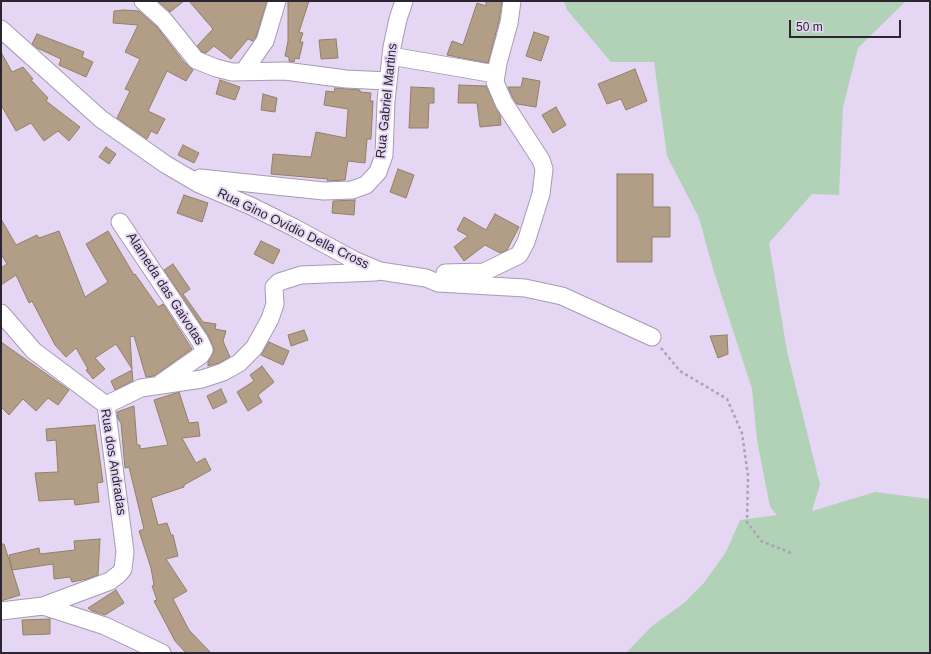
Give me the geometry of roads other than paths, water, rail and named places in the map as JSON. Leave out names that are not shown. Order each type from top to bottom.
[{"type":"street","points":[[143,1],[164,20],[196,60],[216,68],[232,72],[285,71],[346,79],[388,82]]},
{"type":"street","points":[[244,71],[265,41],[277,1]]},
{"type":"street","name":"Rua Gabriel Martins","points":[[188,177],[324,191],[352,190],[366,185],[378,172],[384,155],[391,56],[398,19],[404,1]]},
{"type":"street","points":[[426,278],[444,273],[484,272],[519,255],[526,242],[536,213],[544,180],[544,169],[537,151],[500,97],[495,82],[495,74],[509,23],[512,1]]},
{"type":"street","name":"Rua Gino Ovídio Della Cross","points":[[1,29],[100,119],[143,150],[188,177],[251,206],[354,260],[380,271],[426,278],[438,283],[525,288],[562,296],[652,336]]},
{"type":"street","points":[[391,56],[495,74]]},
{"type":"street","name":"Alameda das Gaivotas","points":[[120,222],[200,341],[204,350],[201,355],[160,384]]},
{"type":"street","points":[[106,405],[141,388],[210,377],[239,363],[254,348],[270,319],[274,307],[274,287],[278,282],[301,275],[380,271]]},
{"type":"street","name":"Rua dos Andradas","points":[[1,313],[34,351],[106,405],[125,552],[123,569],[117,577],[110,581],[43,606]]},
{"type":"street","points":[[1,611],[43,606],[105,626],[162,653]]}]
